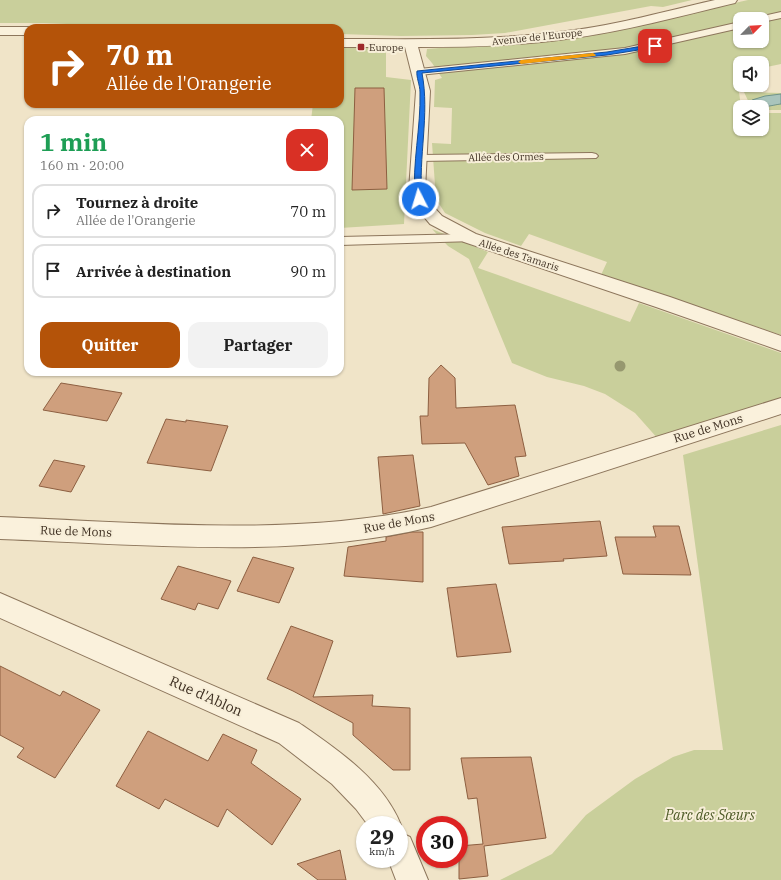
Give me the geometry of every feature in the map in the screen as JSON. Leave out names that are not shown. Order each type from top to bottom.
[{"type":"street","name":"Avenue de l'Europe","points":[[344,43],[500,41],[568,35],[602,30],[731,0]]},
{"type":"street","points":[[0,30],[24,31]]},
{"type":"street","name":"Allée des Tamaris","points":[[410,43],[423,91],[417,190],[423,206],[436,220],[470,238],[663,302],[781,344]]},
{"type":"street","name":"Rue de Mons","points":[[0,528],[215,536],[338,531],[405,523],[431,517],[536,485],[658,446],[666,441],[781,406]]},
{"type":"street","name":"Rue d'Ablon","points":[[0,605],[289,733],[320,755],[349,779],[381,816]]},
{"type":"street","points":[[407,868],[412,880]]},
{"type":"lane","points":[[769,18],[781,15]]},
{"type":"lane","points":[[419,72],[625,52],[733,27]]},
{"type":"lane","name":"Allée des Ormes","points":[[420,158],[592,156]]},
{"type":"lane","points":[[344,241],[470,238]]},
{"type":"green space","points":[[0,0],[692,0],[663,7],[651,6],[505,33],[472,35],[401,36],[344,34],[344,24],[0,23]]},
{"type":"green space","points":[[748,0],[781,0],[781,64],[769,67],[769,56],[733,56],[733,92],[739,92],[740,100],[733,100],[733,136],[769,136],[769,113],[781,113],[781,335],[601,275],[607,262],[529,234],[521,246],[485,233],[445,213],[436,199],[432,143],[451,144],[452,108],[434,107],[435,80],[442,78],[426,56],[427,49],[573,37],[624,28]]},
{"type":"green space","points":[[344,48],[386,48],[386,77],[411,80],[404,224],[344,228],[344,116],[312,116],[312,108],[344,108]]},
{"type":"green space","points":[[744,92],[781,93],[781,110],[769,110],[769,100],[748,100]]},
{"type":"green space","points":[[432,229],[488,252],[478,268],[630,322],[639,303],[781,353],[781,400],[659,440],[635,413],[605,394],[584,386],[547,377],[512,363],[469,259],[448,246]]},
{"type":"green space","name":"Parc des Sœurs","points":[[781,425],[781,880],[500,880],[552,854],[586,815],[635,779],[673,757],[694,750],[723,750],[683,455]]},
{"type":"water","points":[[781,94],[781,104],[769,106],[769,100],[752,100],[765,96]]},
{"type":"building","points":[[355,88],[384,88],[387,189],[352,190]]},
{"type":"building","points":[[441,365],[455,378],[456,408],[515,405],[526,456],[515,457],[519,476],[488,485],[465,443],[422,444],[420,416],[428,416],[429,378]]},
{"type":"building","points":[[61,383],[122,393],[107,421],[43,410]]},
{"type":"building","points":[[166,419],[186,422],[186,420],[228,426],[211,471],[147,463]]},
{"type":"building","points":[[413,455],[420,506],[383,514],[378,457]]},
{"type":"building","points":[[54,460],[85,466],[71,492],[39,486]]},
{"type":"building","points":[[600,521],[607,556],[563,559],[564,561],[509,564],[502,527]]},
{"type":"building","points":[[653,526],[679,526],[691,575],[623,574],[615,537],[656,537]]},
{"type":"building","points":[[412,532],[423,532],[423,582],[344,576],[348,547],[386,541],[386,537]]},
{"type":"building","points":[[253,557],[294,568],[279,603],[237,591]]},
{"type":"building","points":[[178,566],[231,581],[218,609],[198,603],[195,610],[161,599]]},
{"type":"building","points":[[496,584],[511,652],[457,657],[447,588]]},
{"type":"building","points":[[291,626],[333,641],[313,697],[373,695],[372,706],[410,708],[410,770],[393,770],[353,735],[353,723],[267,679]]},
{"type":"building","points":[[0,666],[60,696],[63,691],[100,710],[55,778],[17,757],[24,748],[0,735]]},
{"type":"building","points":[[148,731],[208,761],[223,734],[257,750],[251,763],[301,799],[272,845],[227,809],[218,827],[165,799],[159,809],[116,786]]},
{"type":"building","points":[[531,757],[546,838],[484,846],[488,876],[459,879],[459,868],[468,868],[468,845],[483,844],[477,798],[468,799],[461,758]]},
{"type":"building","points":[[340,850],[346,880],[318,880],[297,864]]},
{"type":"slow traffic","points":[[521,62],[593,55]]},
{"type":"place","name":"Europe","points":[[361,47]]},
{"type":"route","points":[[419,199],[417,180],[420,158],[423,91],[419,72],[607,54],[655,46]]}]
